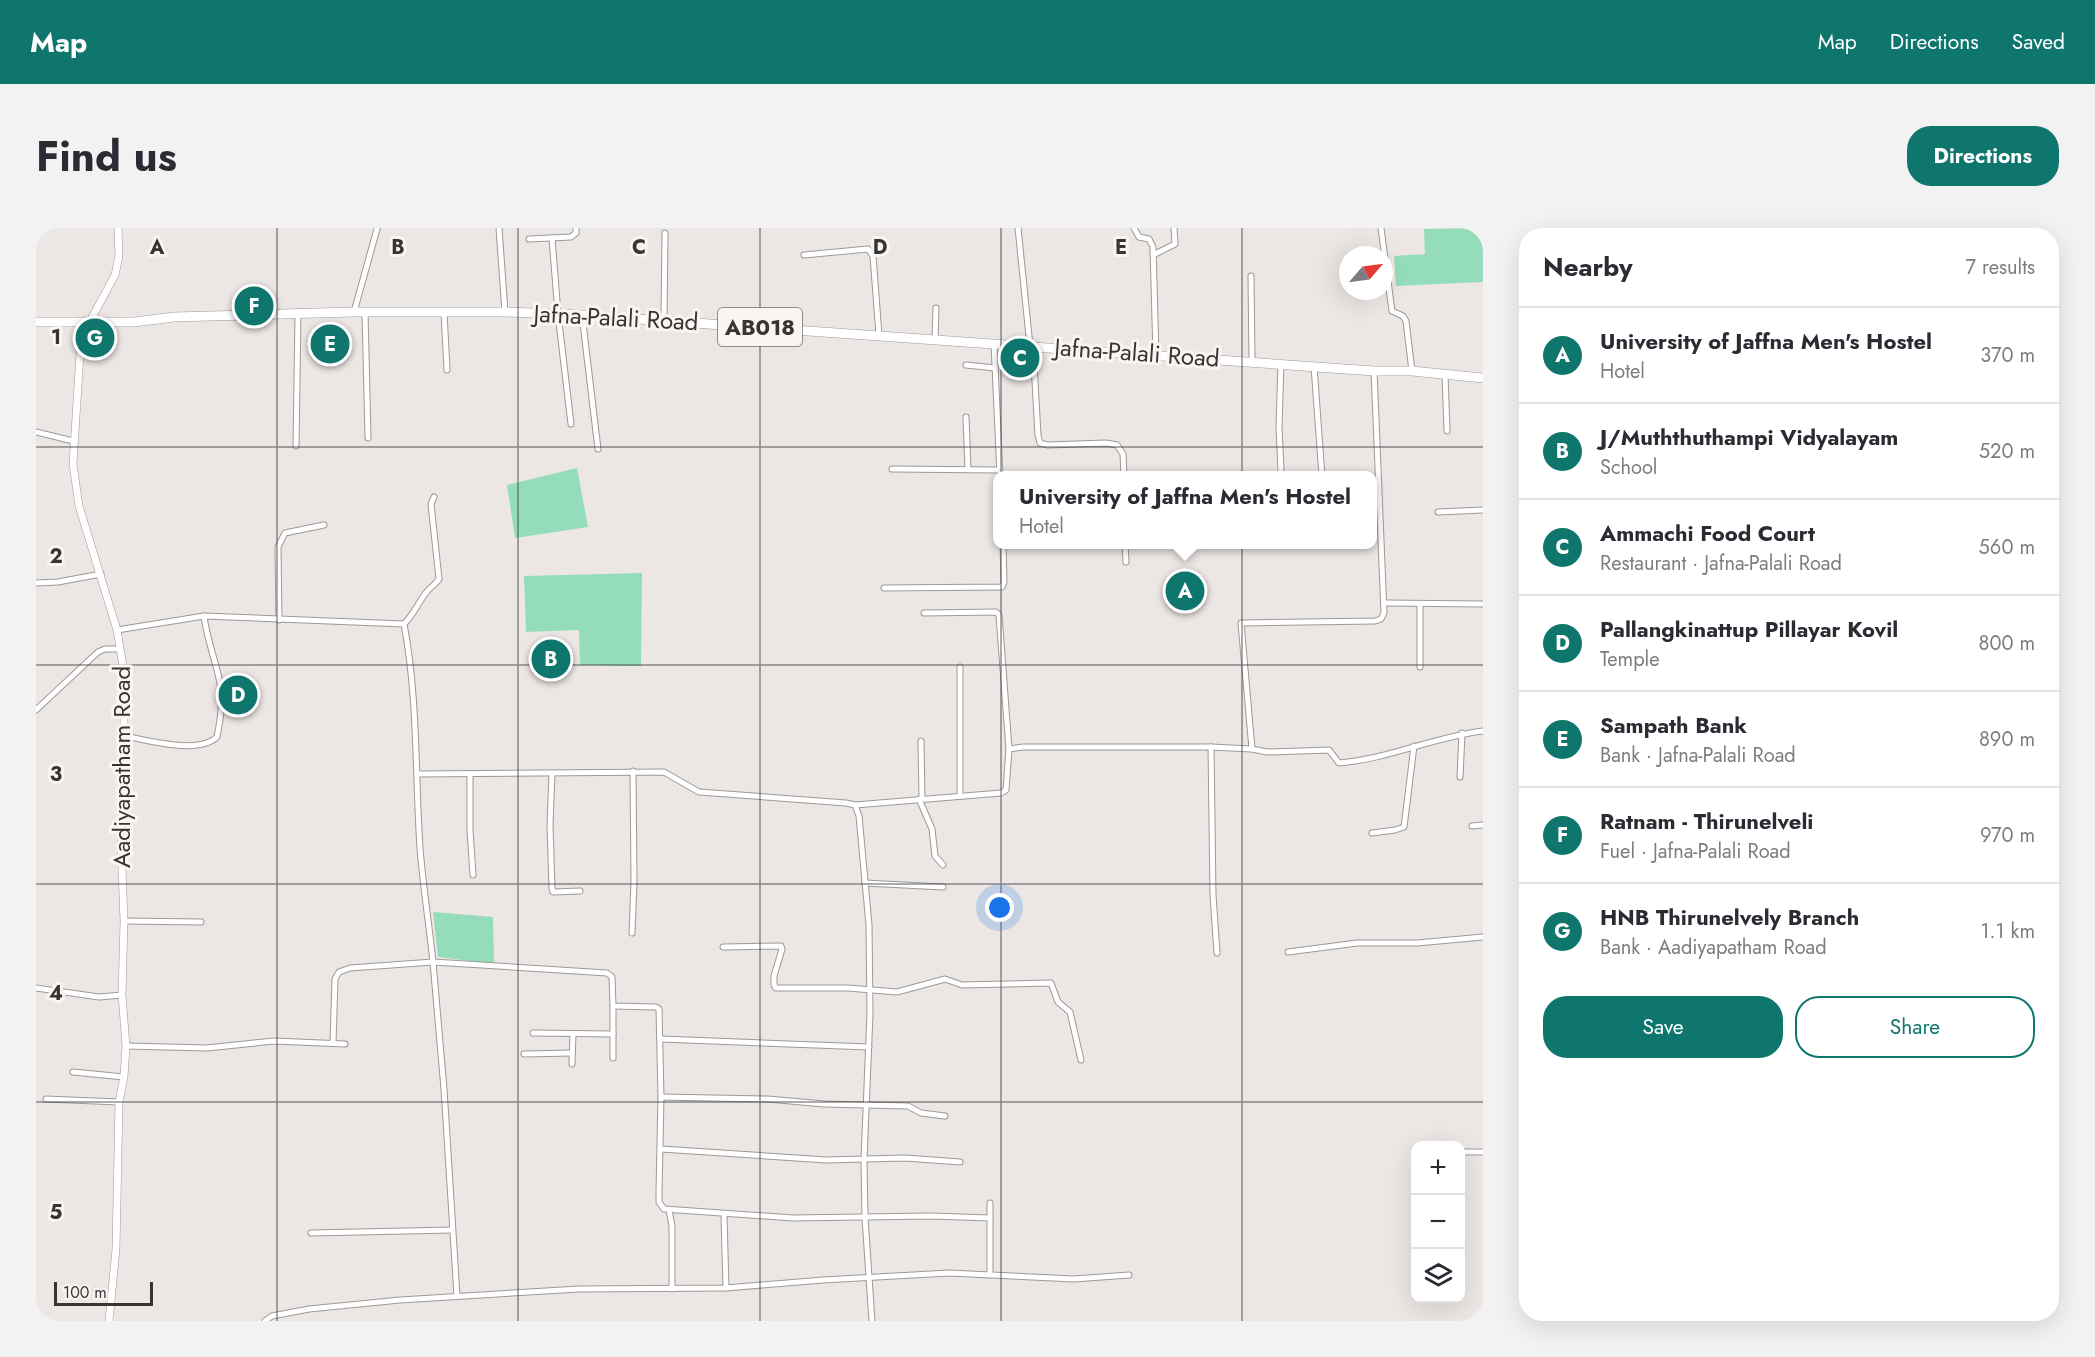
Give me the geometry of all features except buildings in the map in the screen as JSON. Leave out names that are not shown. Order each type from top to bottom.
[{"type":"main road","name":"Jafna-Palali Road","points":[[36,322],[134,322],[174,317],[354,312],[505,312],[879,334],[1281,364],[1412,371],[1483,378]]},
{"type":"street","name":"Aadiyapatham Road","points":[[109,1321],[116,1249],[119,1102],[124,1077],[126,1046],[122,995],[124,921],[121,843],[125,678],[117,630],[79,506],[73,464],[73,441],[80,354],[89,323],[115,275],[119,256],[117,228]]},
{"type":"street","points":[[499,228],[505,312]]},
{"type":"street","points":[[529,239],[571,237],[576,233],[576,228]]},
{"type":"street","points":[[1018,228],[1032,346],[1040,443],[1117,445],[1123,454],[1124,471]]},
{"type":"street","points":[[1134,228],[1139,237],[1152,242],[1156,355]]},
{"type":"street","points":[[1153,255],[1175,244],[1174,228]]},
{"type":"street","points":[[1381,228],[1392,311],[1403,316],[1406,321],[1412,371]]},
{"type":"street","points":[[354,312],[377,230]]},
{"type":"street","points":[[664,321],[665,233]]},
{"type":"street","points":[[552,238],[570,424]]},
{"type":"street","points":[[804,255],[868,249],[871,252],[879,334]]},
{"type":"street","points":[[1251,276],[1252,361]]},
{"type":"street","points":[[935,339],[936,308]]},
{"type":"street","points":[[365,312],[368,438]]},
{"type":"street","points":[[444,312],[447,370]]},
{"type":"street","points":[[296,446],[298,314]]},
{"type":"street","points":[[582,315],[598,449]]},
{"type":"street","points":[[994,343],[999,471]]},
{"type":"street","points":[[1281,364],[1279,426],[1281,471]]},
{"type":"street","points":[[966,365],[995,368]]},
{"type":"street","points":[[1314,366],[1322,471]]},
{"type":"street","points":[[1252,749],[1241,623],[1375,621],[1381,619],[1384,613],[1374,370]]},
{"type":"street","points":[[1445,374],[1447,431]]},
{"type":"street","points":[[966,417],[968,469]]},
{"type":"street","points":[[36,432],[73,441]]},
{"type":"street","points":[[892,469],[968,469],[993,472]]},
{"type":"street","points":[[117,630],[204,616],[404,624],[415,613],[427,591],[439,579],[431,504],[434,497]]},
{"type":"street","points":[[1438,512],[1483,510]]},
{"type":"street","points":[[279,620],[278,547],[285,533],[324,525]]},
{"type":"street","points":[[884,588],[1002,586],[1004,582],[1003,549]]},
{"type":"street","points":[[1125,549],[1126,562]]},
{"type":"street","points":[[36,583],[58,582],[101,574]]},
{"type":"street","points":[[1384,603],[1483,604]]},
{"type":"street","points":[[1420,604],[1420,667]]},
{"type":"street","points":[[417,774],[664,772],[699,792],[846,803],[855,806],[1004,792],[1009,750],[999,615],[996,612],[924,613]]},
{"type":"street","points":[[124,736],[174,746],[202,743],[215,740],[217,737],[221,689],[205,631],[204,616]]},
{"type":"street","points":[[404,624],[410,664],[420,848],[444,1089],[457,1296]]},
{"type":"street","points":[[36,710],[98,652],[105,649],[120,649]]},
{"type":"street","points":[[960,668],[960,796]]},
{"type":"street","points":[[1009,750],[1023,747],[1210,747],[1267,752],[1329,750],[1339,763],[1462,733],[1483,731]]},
{"type":"street","points":[[1460,777],[1462,733]]},
{"type":"street","points":[[921,741],[920,799],[932,829],[935,856],[943,865]]},
{"type":"street","points":[[1372,833],[1404,827],[1414,746]]},
{"type":"street","points":[[1210,747],[1213,895],[1217,953]]},
{"type":"street","points":[[632,933],[633,771]]},
{"type":"street","points":[[552,773],[550,825],[552,888],[553,892],[580,891]]},
{"type":"street","points":[[470,774],[473,875]]},
{"type":"street","points":[[855,806],[859,816],[869,925],[869,1047],[864,1160],[865,1218],[872,1321]]},
{"type":"street","points":[[1472,826],[1483,825]]},
{"type":"street","points":[[865,883],[944,886]]},
{"type":"street","points":[[124,921],[201,921]]},
{"type":"street","points":[[1288,952],[1357,943],[1417,943],[1483,937]]},
{"type":"street","points":[[723,947],[781,946],[774,976],[776,988],[848,988],[904,992],[945,979],[962,985],[1051,983],[1058,1002],[1070,1012],[1081,1060]]},
{"type":"street","points":[[333,1043],[335,979],[339,972],[356,967],[433,962],[607,973],[612,977],[613,1058]]},
{"type":"street","points":[[36,988],[99,997],[122,995]]},
{"type":"street","points":[[613,1006],[656,1007],[659,1009],[661,1039],[660,1202],[664,1209],[724,1215],[793,1218],[931,1216],[990,1218]]},
{"type":"street","points":[[533,1033],[613,1034]]},
{"type":"street","points":[[572,1064],[573,1034]]},
{"type":"street","points":[[661,1039],[869,1047]]},
{"type":"street","points":[[126,1046],[207,1048],[274,1041],[345,1044]]},
{"type":"street","points":[[524,1054],[572,1053]]},
{"type":"street","points":[[73,1072],[124,1077]]},
{"type":"street","points":[[661,1097],[768,1099],[824,1104],[866,1103],[908,1106],[921,1113],[945,1116]]},
{"type":"street","points":[[46,1099],[119,1102]]},
{"type":"street","points":[[661,1149],[767,1157],[864,1160],[905,1158],[960,1162]]},
{"type":"street","points":[[1465,1152],[1483,1152]]},
{"type":"street","points":[[990,1203],[990,1275]]},
{"type":"street","points":[[669,1210],[672,1226],[672,1289]]},
{"type":"street","points":[[724,1215],[726,1288]]},
{"type":"street","points":[[310,1233],[452,1230]]},
{"type":"street","points":[[265,1321],[272,1316],[309,1309],[457,1296],[579,1289],[726,1288],[948,1274],[1074,1279],[1129,1275]]},
{"type":"green space","points":[[1483,228],[1483,282],[1396,286],[1394,256],[1425,254],[1424,229]]},
{"type":"green space","points":[[577,468],[588,527],[515,538],[507,485]]},
{"type":"green space","points":[[642,573],[641,666],[580,665],[579,630],[526,632],[524,576]]},
{"type":"green space","points":[[433,912],[493,917],[494,964],[438,957]]},
{"type":"place","name":"Ratnam - Thirunelveli","points":[[254,306]]},
{"type":"place","name":"HNB Thirunelvely Branch","points":[[95,338]]},
{"type":"place","name":"Sampath Bank","points":[[330,344]]},
{"type":"place","name":"Ammachi Food Court","points":[[1020,358]]},
{"type":"place","name":"University of Jaffna Men's Hostel","points":[[1185,591]]},
{"type":"place","name":"J/Muththuthampi Vidyalayam","points":[[551,659]]},
{"type":"place","name":"Pallangkinattup Pillayar Kovil","points":[[238,695]]}]
